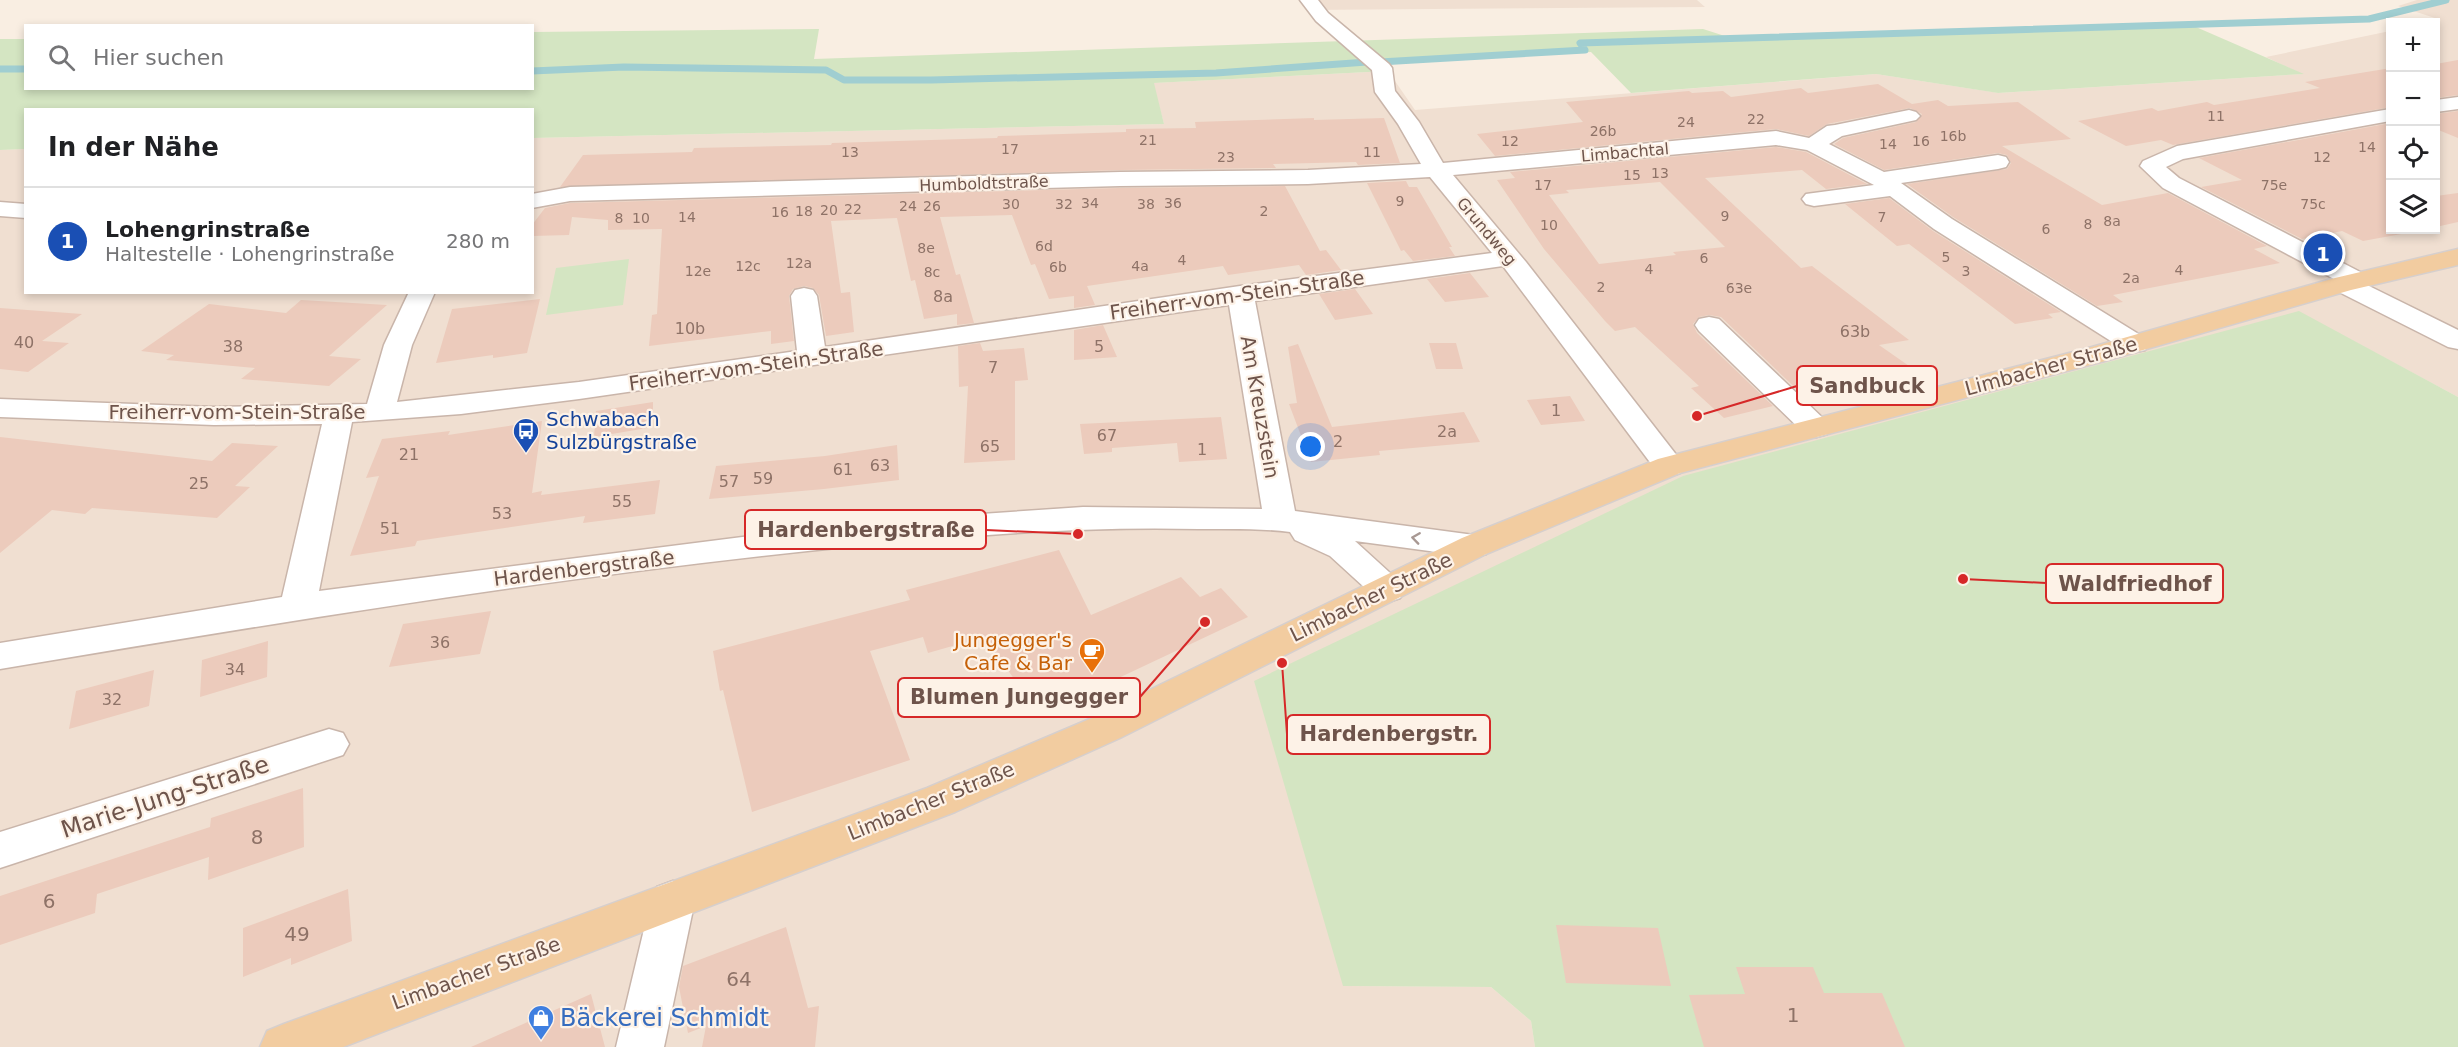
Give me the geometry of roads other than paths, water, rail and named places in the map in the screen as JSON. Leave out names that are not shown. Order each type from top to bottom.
[{"type":"main road","name":"Limbacher Straße","points":[[284,1047],[941,800],[1106,728],[1474,546],[1669,466],[2135,344],[2351,283],[2458,256]]},
{"type":"street","name":"Grundweg","points":[[1309,0],[1322,17],[1382,68],[1385,92],[1408,122],[1436,170],[1508,258],[1669,466]]},
{"type":"street","points":[[2440,105],[2458,103]]},
{"type":"street","points":[[1813,145],[1836,131],[1909,116]]},
{"type":"street","points":[[2386,116],[2176,153],[2151,166],[2171,183],[2458,341]]},
{"type":"street","name":"Limbachtal","points":[[1436,170],[1776,138],[1813,145],[1887,184],[1943,224],[2135,344]]},
{"type":"street","points":[[1814,199],[1998,162]]},
{"type":"street","name":"Humboldtstraße","points":[[534,201],[570,194],[1120,179],[1308,177],[1436,170]]},
{"type":"street","points":[[0,209],[24,211]]},
{"type":"street","name":"Freiherr-vom-Stein-Straße","points":[[0,408],[227,417],[339,415],[491,402],[615,387],[1240,294],[1508,258]]},
{"type":"street","points":[[380,412],[398,345],[421,294]]},
{"type":"street","name":"Am Kreuzstein","points":[[1240,294],[1280,520]]},
{"type":"street","points":[[804,296],[812,357]]},
{"type":"street","points":[[1709,325],[1816,428]]},
{"type":"street","points":[[298,606],[339,415]]},
{"type":"street","name":"Hardenbergstraße","points":[[0,656],[298,606],[789,542],[937,528],[1083,518],[1280,520],[1474,546]]},
{"type":"street","name":"Hardenbergstraße","points":[[1280,520],[1342,548],[1388,590]]},
{"type":"street","name":"Marie-Jung-Straße","points":[[0,850],[329,744]]},
{"type":"street","points":[[640,1047],[673,900]]},
{"type":"waterway","points":[[1380,62],[1585,50],[1580,43],[2369,19],[2446,0]]},
{"type":"waterway","points":[[534,71],[624,67],[826,70],[844,80],[931,80],[1216,73],[1367,62]]},
{"type":"waterway","points":[[0,69],[24,69]]},
{"type":"place","name":"Lohengrinstraße","points":[[2323,253]]},
{"type":"place","name":"Sandbuck","points":[[1697,416]]},
{"type":"place","name":"Schwabach Sulzbürgstraße","points":[[526,454]]},
{"type":"place","name":"Hardenbergstraße","points":[[1078,534]]},
{"type":"place","name":"Waldfriedhof","points":[[1963,579]]},
{"type":"place","name":"Blumen Jungegger","points":[[1205,622]]},
{"type":"place","name":"Hardenbergstr.","points":[[1282,663]]},
{"type":"place","name":"Jungegger's Cafe & Bar","points":[[1092,674]]},
{"type":"place","name":"Bäckerei Schmidt","points":[[541,1041]]}]
